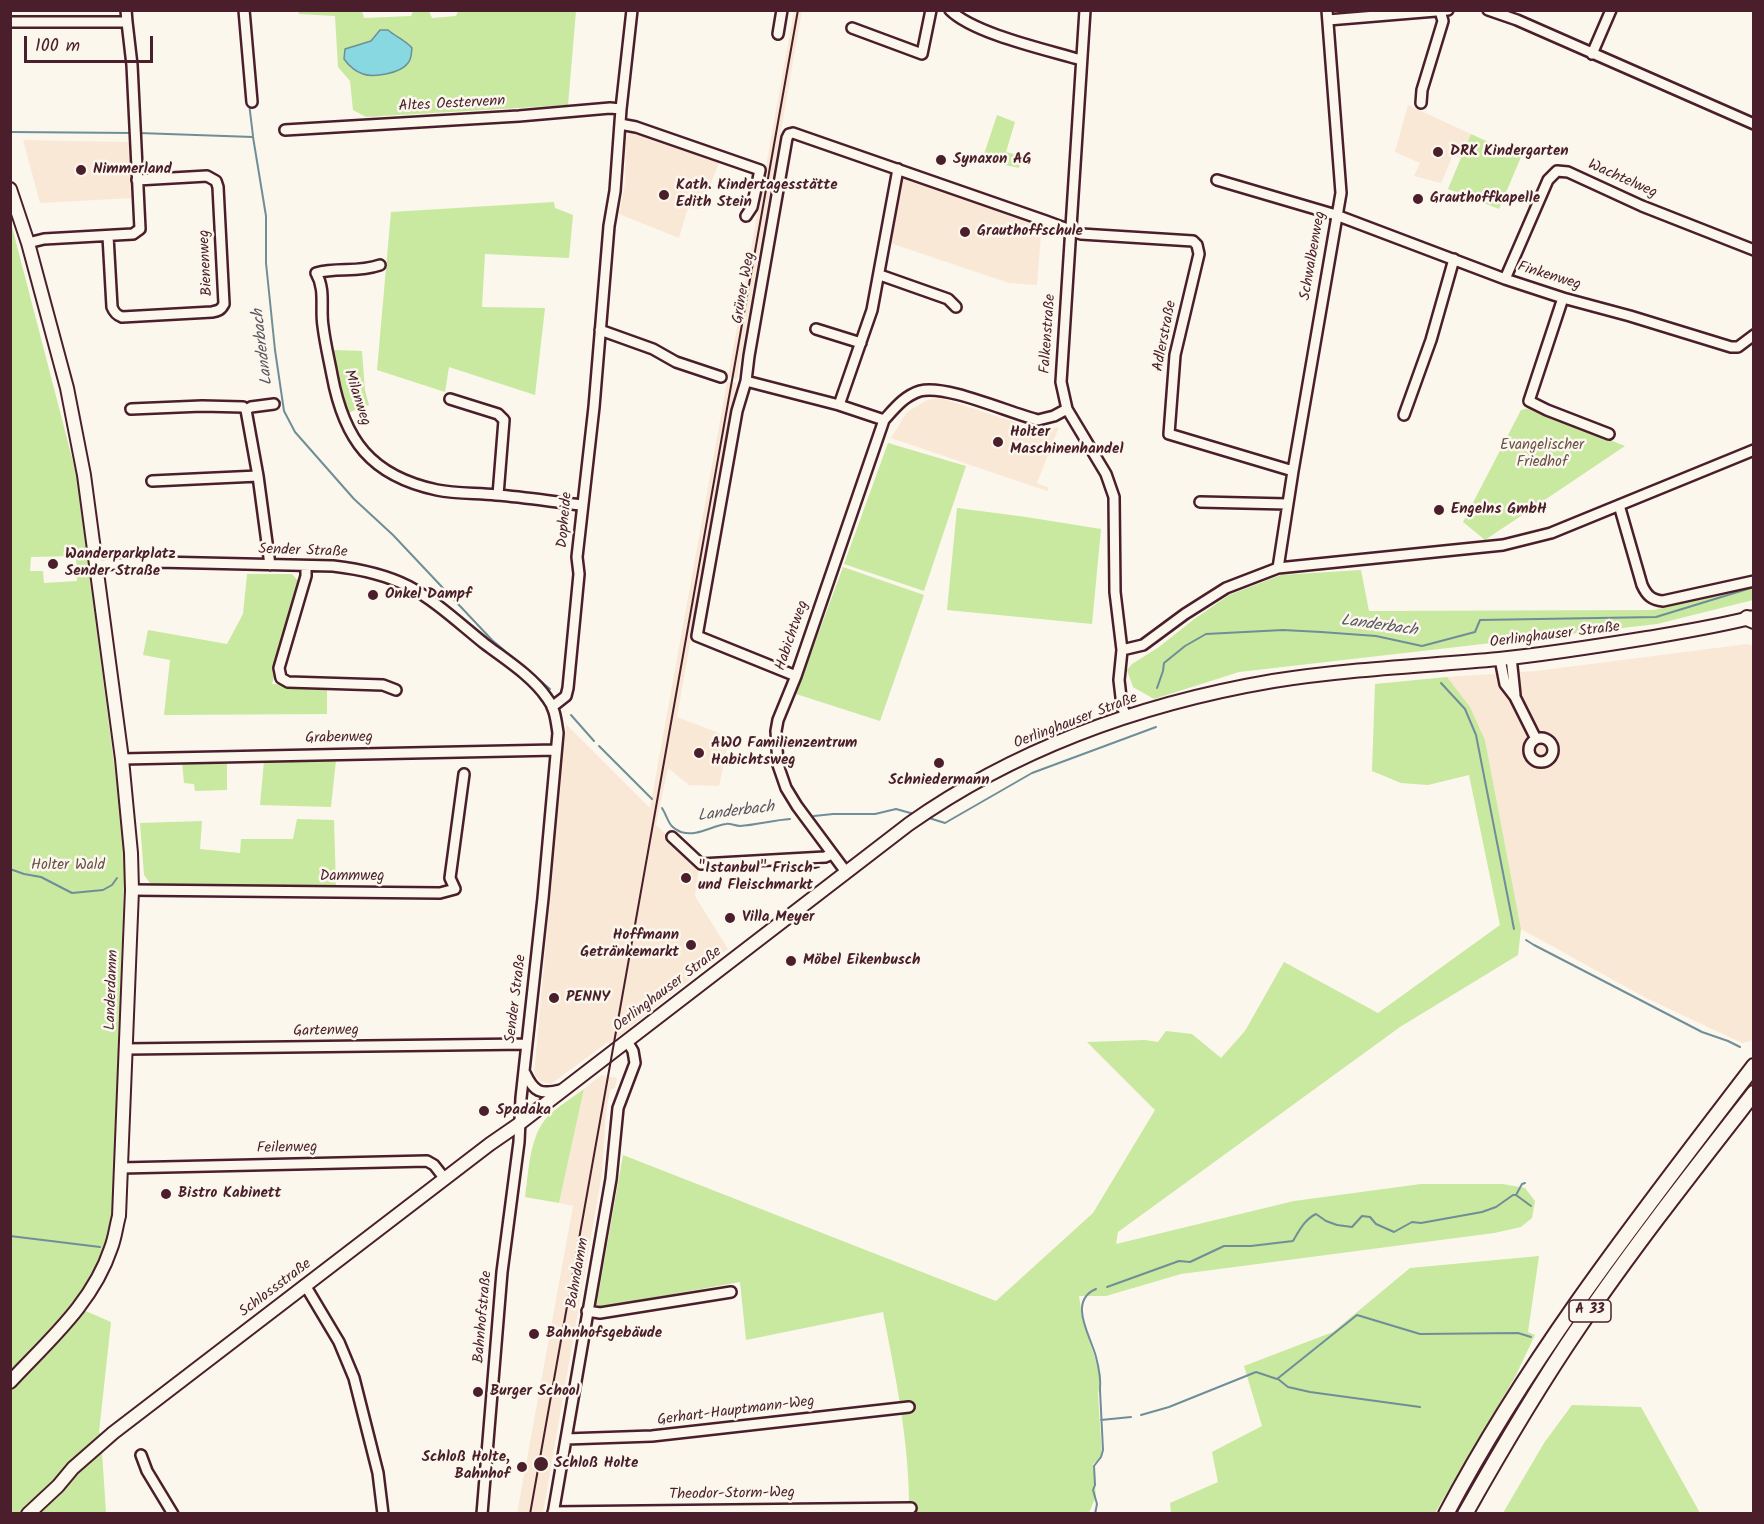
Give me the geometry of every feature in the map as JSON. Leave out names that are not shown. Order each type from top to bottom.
[{"type":"highway","name":"A 33","points":[[1446,1514],[1485,1444],[1531,1370],[1590,1284],[1754,1066]]},
{"type":"highway","name":"A 33","points":[[1465,1514],[1546,1376],[1579,1326],[1670,1200],[1754,1092]]},
{"type":"main road","points":[[10,189],[28,243],[67,388],[84,475],[96,565]]},
{"type":"main road","name":"Landerdamm","points":[[10,1382],[58,1333],[99,1277],[111,1249],[119,1216],[132,890],[131,853],[122,759],[96,565]]},
{"type":"main road","name":"Oerlinghauser Straße","points":[[519,1124],[909,824],[991,773],[1036,751],[1126,717],[1216,692],[1275,681],[1380,668],[1505,658],[1601,647],[1751,619]]},
{"type":"main road","name":"Schlossstraße","points":[[39,1514],[73,1468],[113,1433],[519,1124]]},
{"type":"main road","name":"Schlossstraße","points":[[28,1514],[58,1486]]},
{"type":"street","points":[[30,10],[33,22]]},
{"type":"street","points":[[28,243],[44,239],[133,234],[140,229],[132,65],[126,10]]},
{"type":"street","points":[[244,10],[252,102]]},
{"type":"street","name":"Dopheide","points":[[552,707],[566,696],[568,688],[579,574],[582,506],[594,407],[610,216],[615,190],[632,10]]},
{"type":"street","points":[[778,34],[782,10]]},
{"type":"street","points":[[852,28],[922,54],[931,10]]},
{"type":"street","points":[[950,10],[968,23],[994,33],[1082,60]]},
{"type":"street","name":"Falkenstraße","points":[[1085,10],[1061,382],[1067,409],[1106,474],[1114,497],[1115,592],[1122,650],[1119,680],[1122,706],[1126,717]]},
{"type":"street","points":[[1328,15],[1448,10]]},
{"type":"street","points":[[1488,10],[1517,20],[1754,124]]},
{"type":"street","points":[[1592,54],[1611,10]]},
{"type":"street","points":[[1421,103],[1422,90],[1443,21],[1440,11]]},
{"type":"street","name":"Schwalbenweg","points":[[1278,568],[1341,193],[1328,15]]},
{"type":"street","points":[[10,22],[127,21]]},
{"type":"street","name":"Altes Oestervenn","points":[[285,130],[621,109]]},
{"type":"street","points":[[620,124],[636,127],[760,170],[752,207],[746,216]]},
{"type":"street","name":"Grüner Weg","points":[[796,676],[697,636],[737,411],[746,381],[789,134],[793,133],[898,169],[1071,231]]},
{"type":"street","points":[[839,405],[872,310],[898,169]]},
{"type":"street","name":"Wachtelweg","points":[[1505,279],[1548,180],[1557,171],[1568,172],[1642,206],[1754,250]]},
{"type":"street","name":"Bienenweg","points":[[108,236],[112,307],[118,316],[212,312],[222,308],[224,304],[216,181],[207,176],[137,180]]},
{"type":"street","name":"Finkenweg","points":[[1217,180],[1336,215],[1505,279],[1563,298],[1731,346],[1738,347],[1754,335]]},
{"type":"street","name":"Adlerstraße","points":[[1071,231],[1082,234],[1185,240],[1193,241],[1197,245],[1199,254],[1175,355],[1168,434],[1293,471]]},
{"type":"street","points":[[1404,416],[1431,340],[1454,259]]},
{"type":"street","name":"Milanweg","points":[[380,265],[358,271],[326,270],[316,273],[322,288],[322,324],[334,388],[345,422],[355,440],[372,460],[400,480],[440,491],[498,495],[582,506]]},
{"type":"street","points":[[880,275],[948,299],[956,307]]},
{"type":"street","points":[[1520,408],[1529,401],[1563,298]]},
{"type":"street","points":[[816,329],[861,343]]},
{"type":"street","points":[[600,330],[653,349],[676,362],[721,377]]},
{"type":"street","points":[[746,381],[839,405],[884,420]]},
{"type":"street","name":"Habichtweg","points":[[846,872],[786,788],[778,765],[776,731],[884,420],[901,401],[921,391],[947,391],[1038,420],[1067,409]]},
{"type":"street","points":[[450,399],[498,414],[504,420],[498,495]]},
{"type":"street","points":[[1529,401],[1609,434]]},
{"type":"street","points":[[246,410],[251,407],[274,404]]},
{"type":"street","points":[[131,409],[238,406],[246,410],[270,565]]},
{"type":"street","points":[[1122,650],[1143,645],[1198,605],[1226,588],[1278,568],[1503,545],[1551,533],[1754,450]]},
{"type":"street","points":[[152,481],[258,476]]},
{"type":"street","points":[[1200,502],[1287,504]]},
{"type":"street","points":[[1619,505],[1642,585],[1651,598],[1663,601],[1754,581]]},
{"type":"street","name":"Sender Straße","points":[[96,565],[158,562],[333,566],[383,576],[417,591],[450,615],[532,682],[548,699],[558,733],[519,1124]]},
{"type":"street","points":[[306,566],[306,576],[279,668],[280,678],[288,682],[383,686],[396,690]]},
{"type":"street","points":[[1505,658],[1515,697],[1536,739]]},
{"type":"street","name":"Grabenweg","points":[[122,759],[556,750]]},
{"type":"street","name":"Dammweg","points":[[132,890],[440,892],[455,889],[450,878],[464,774]]},
{"type":"street","points":[[672,837],[701,864],[774,858],[825,857],[832,854]]},
{"type":"street","name":"Bahndamm","points":[[553,1513],[611,1179],[618,1108],[635,1063],[633,1051],[627,1041]]},
{"type":"street","name":"Gartenweg","points":[[126,1049],[527,1044]]},
{"type":"street","points":[[524,1072],[530,1084],[541,1092],[563,1090]]},
{"type":"street","name":"Bahnhofstraße","points":[[482,1514],[502,1272],[519,1142],[519,1124]]},
{"type":"street","name":"Feilenweg","points":[[121,1168],[427,1161],[434,1165],[445,1179]]},
{"type":"street","points":[[305,1285],[339,1342],[354,1378],[378,1473],[383,1514]]},
{"type":"street","points":[[587,1311],[600,1313],[731,1292]]},
{"type":"street","name":"Gerhart-Hauptmann-Weg","points":[[566,1439],[652,1437],[909,1407]]},
{"type":"street","points":[[141,1455],[147,1471],[173,1514]]},
{"type":"street","name":"Theodor-Storm-Weg","points":[[553,1513],[911,1508]]},
{"type":"shaded area","points":[[794,11],[802,11],[737,379],[728,377]]},
{"type":"shaded area","points":[[1408,105],[1471,134],[1461,158],[1453,155],[1441,183],[1414,176],[1420,163],[1395,152]]},
{"type":"shaded area","name":"Kath. Kindertagesstätte Edith Stein","points":[[632,130],[720,160],[701,209],[688,208],[679,238],[619,214],[625,183],[626,138]]},
{"type":"shaded area","name":"Nimmerland","points":[[23,140],[129,142],[133,198],[40,203]]},
{"type":"shaded area","name":"Grauthoffschule","points":[[904,174],[1042,222],[1037,285],[1009,283],[887,242],[899,177]]},
{"type":"shaded area","points":[[727,382],[736,383],[677,717],[730,737],[719,786],[689,785],[668,768],[656,825],[699,866],[695,896],[728,949],[609,1044],[608,1042],[551,1084],[541,1082],[534,1074],[566,724],[650,808]]},
{"type":"shaded area","points":[[941,398],[1039,430],[1059,427],[1037,483],[1049,488],[1047,491],[891,438],[907,412],[927,400]]},
{"type":"shaded area","points":[[1747,644],[1753,646],[1754,1037],[1751,1041],[1742,1043],[1646,998],[1521,929],[1485,740],[1470,707],[1447,677],[1536,671]]},
{"type":"shaded area","points":[[601,1075],[617,1078],[615,1088],[610,1090],[606,1112],[602,1173],[543,1513],[517,1514],[573,1206],[559,1203],[584,1089]]},
{"type":"green space","points":[[298,11],[362,11],[364,18],[411,16],[413,11],[429,11],[432,18],[456,16],[458,11],[576,11],[568,105],[366,117],[353,110],[350,81],[338,67],[335,16],[299,14]],"holes":[[[380,30],[406,41],[365,75],[351,68],[344,59],[345,49],[371,41]]]},
{"type":"green space","points":[[997,115],[1015,122],[1006,152],[1022,156],[1019,168],[982,160]]},
{"type":"green space","points":[[1471,134],[1521,157],[1499,209],[1448,189]]},
{"type":"green space","points":[[554,202],[555,208],[573,215],[569,258],[485,254],[482,307],[545,308],[535,395],[449,367],[445,392],[377,370],[391,212]]},
{"type":"green space","name":"Holter Wald","points":[[10,219],[77,477],[125,849],[113,1217],[106,1245],[92,1275],[72,1305],[111,1322],[99,1432],[106,1443],[102,1452],[106,1513],[11,1513]],"holes":[[[76,556],[77,581],[44,583],[43,571],[30,571],[31,557]]]},
{"type":"green space","points":[[333,350],[362,351],[365,390],[369,405],[348,413]]},
{"type":"green space","name":"Evangelischer Friedhof","points":[[1529,408],[1625,446],[1485,540],[1463,522],[1521,410]]},
{"type":"green space","points":[[888,443],[966,466],[924,591],[844,564]]},
{"type":"green space","points":[[957,508],[1101,529],[1092,624],[947,610]]},
{"type":"green space","points":[[843,567],[924,595],[880,721],[796,694]]},
{"type":"green space","points":[[1361,570],[1369,611],[1654,610],[1753,586],[1753,600],[1657,624],[1239,672],[1154,699],[1133,687],[1127,670],[1132,664],[1229,595],[1281,575]]},
{"type":"green space","points":[[247,574],[292,574],[300,583],[272,684],[327,687],[327,714],[164,715],[170,660],[143,655],[148,630],[227,644],[243,614]]},
{"type":"green space","points":[[1447,677],[1470,707],[1485,740],[1521,929],[1518,955],[1400,1027],[1118,1232],[1116,1244],[1294,1201],[1421,1184],[1503,1184],[1525,1188],[1535,1201],[1532,1218],[1521,1227],[1494,1233],[1181,1274],[1106,1296],[1079,1296],[1083,1322],[1101,1377],[1098,1394],[1102,1457],[1093,1464],[1096,1496],[1089,1513],[909,1513],[905,1438],[883,1312],[746,1340],[740,1282],[596,1308],[623,1155],[996,1301],[1093,1213],[1155,1110],[1087,1042],[1145,1040],[1158,1042],[1166,1031],[1192,1034],[1221,1058],[1245,1031],[1284,962],[1378,1013],[1500,925],[1469,775],[1428,785],[1401,783],[1372,771],[1375,684]]},
{"type":"green space","points":[[336,760],[331,807],[260,805],[264,761]]},
{"type":"green space","points":[[227,761],[227,790],[195,791],[194,784],[184,783],[182,762]]},
{"type":"green space","points":[[297,819],[334,820],[336,887],[161,886],[150,883],[144,875],[140,823],[202,821],[200,849],[240,853],[241,839],[293,839]]},
{"type":"green space","points":[[584,1089],[559,1203],[525,1197],[531,1154],[542,1123],[549,1115]]},
{"type":"green space","points":[[1539,1256],[1528,1332],[1535,1335],[1515,1377],[1435,1513],[1171,1513],[1170,1503],[1218,1482],[1212,1452],[1262,1426],[1244,1366],[1333,1332],[1410,1268]]},
{"type":"green space","points":[[1572,1405],[1641,1407],[1700,1513],[1503,1513],[1544,1443]]},
{"type":"water","points":[[380,30],[388,30],[412,48],[411,56],[405,67],[400,70],[387,74],[363,74],[344,59],[345,49],[371,41]]},
{"type":"waterway","points":[[249,103],[253,136]]},
{"type":"waterway","name":"Landerbach","points":[[10,132],[134,133]]},
{"type":"waterway","name":"Landerbach","points":[[139,133],[253,137],[266,216],[266,263],[275,350],[284,411],[295,432],[354,499],[393,535],[492,640],[550,689]]},
{"type":"waterway","name":"Landerbach","points":[[1157,688],[1164,663],[1185,646],[1206,634],[1283,630],[1321,632],[1376,636],[1422,646],[1475,632],[1480,620],[1656,617],[1754,587]]},
{"type":"waterway","points":[[1441,683],[1465,709],[1476,735],[1514,929]]},
{"type":"waterway","name":"Landerbach","points":[[571,715],[594,741]]},
{"type":"waterway","name":"Landerbach","points":[[929,818],[945,823],[1032,773],[1156,727]]},
{"type":"waterway","name":"Landerbach","points":[[599,746],[652,799]]},
{"type":"waterway","name":"Landerbach","points":[[662,808],[673,827],[687,833],[726,824],[740,826],[790,819]]},
{"type":"waterway","name":"Landerbach","points":[[814,816],[875,814],[896,809],[914,814]]},
{"type":"waterway","points":[[10,869],[41,877],[72,893],[103,890],[112,885],[117,878]]},
{"type":"waterway","points":[[1526,940],[1702,1032],[1740,1047]]},
{"type":"waterway","points":[[1516,1195],[1525,1183]]},
{"type":"waterway","points":[[1107,1287],[1179,1261],[1190,1262],[1224,1246],[1251,1246],[1293,1241],[1305,1222],[1316,1214],[1337,1225],[1352,1227],[1362,1216],[1370,1217],[1376,1224],[1394,1232],[1412,1222],[1421,1223],[1482,1212],[1496,1207],[1513,1195],[1531,1206]]},
{"type":"waterway","points":[[10,1236],[100,1247]]},
{"type":"waterway","points":[[1095,1514],[1097,1504],[1093,1490],[1094,1466],[1103,1450],[1100,1378],[1082,1311],[1087,1295],[1096,1289]]},
{"type":"waterway","points":[[1141,1415],[1169,1407],[1256,1372],[1277,1379],[1357,1315],[1420,1334],[1518,1333],[1531,1337]]},
{"type":"waterway","points":[[1278,1379],[1288,1387],[1310,1392],[1420,1407]]},
{"type":"waterway","points":[[1101,1420],[1131,1417]]},
{"type":"railway","points":[[530,1514],[798,10]]},
{"type":"place","name":"DRK Kindergarten","points":[[1438,152]]},
{"type":"place","name":"Synaxon AG","points":[[941,160]]},
{"type":"place","name":"Nimmerland","points":[[81,170]]},
{"type":"place","name":"Kath. Kindertagesstätte Edith Stein","points":[[664,195]]},
{"type":"place","name":"Grauthoffkapelle","points":[[1418,199]]},
{"type":"place","name":"Grauthoffschule","points":[[965,232]]},
{"type":"place","name":"Holter Maschinenhandel","points":[[998,442]]},
{"type":"place","name":"Engelns GmbH","points":[[1439,510]]},
{"type":"place","name":"Wanderparkplatz Sender Straße","points":[[53,564]]},
{"type":"place","name":"Onkel Dampf","points":[[373,595]]},
{"type":"place","name":"AWO Familienzentrum Habichtsweg","points":[[699,753]]},
{"type":"place","name":"Schniedermann","points":[[939,763]]},
{"type":"place","name":"\"Istanbul\" Frisch- und Fleischmarkt","points":[[686,878]]},
{"type":"place","name":"Villa Meyer","points":[[730,918]]},
{"type":"place","name":"Hoffmann Getränkemarkt","points":[[691,945]]},
{"type":"place","name":"Möbel Eikenbusch","points":[[791,961]]},
{"type":"place","name":"PENNY","points":[[554,998]]},
{"type":"place","name":"Spadaka","points":[[484,1111]]},
{"type":"place","name":"Bistro Kabinett","points":[[166,1194]]},
{"type":"place","name":"Bahnhofsgebäude","points":[[534,1334]]},
{"type":"place","name":"Burger School","points":[[478,1392]]},
{"type":"place","name":"Schloß Holte","points":[[541,1464]]},
{"type":"place","name":"Schloß Holte, Bahnhof","points":[[522,1467]]}]
